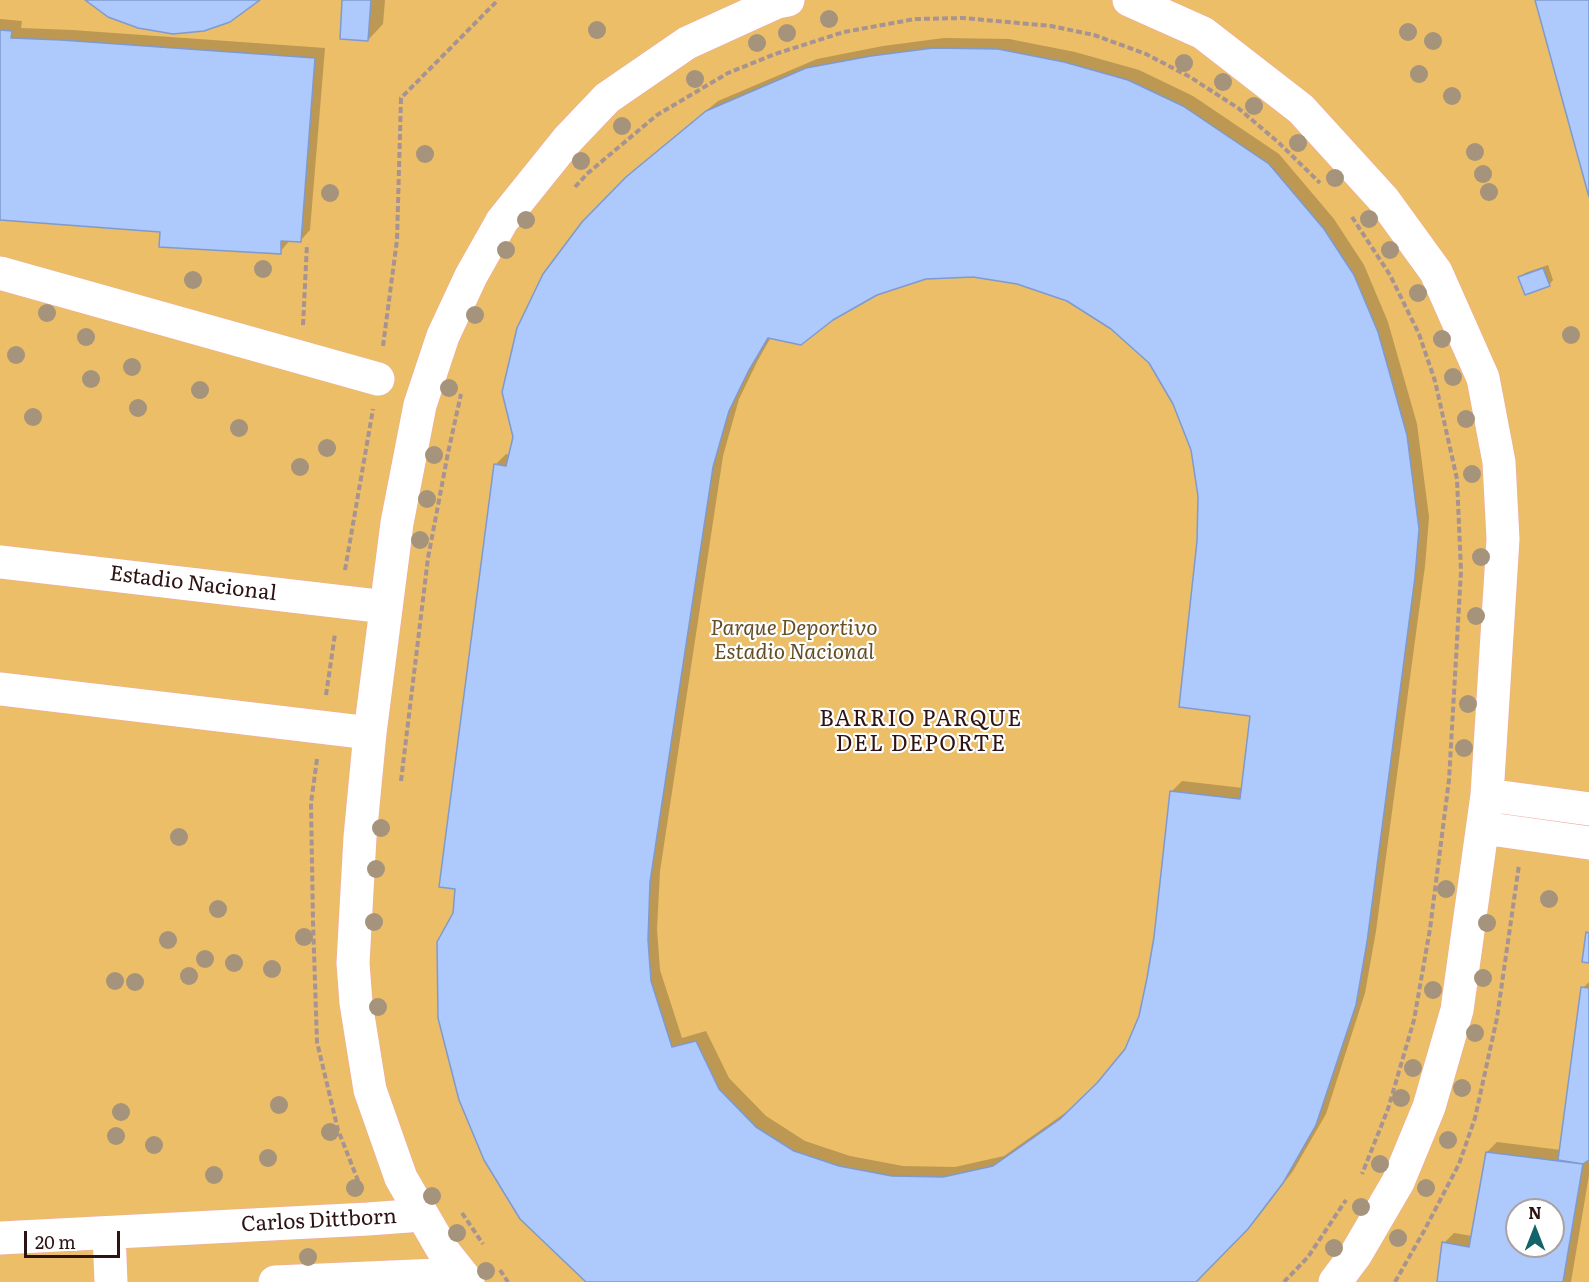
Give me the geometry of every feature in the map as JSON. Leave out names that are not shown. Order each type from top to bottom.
[{"type":"street","points":[[464,1278],[444,1252],[401,1178],[370,1090],[356,1003],[353,963],[360,837],[370,734],[397,523],[420,405],[443,336],[471,276],[502,221],[568,139],[607,98],[687,43],[777,2],[788,0]]},
{"type":"street","points":[[1129,0],[1203,33],[1301,109],[1383,199],[1436,272],[1483,378],[1499,462],[1503,539],[1487,795],[1457,1010],[1429,1107],[1398,1182],[1356,1254],[1335,1282]]},
{"type":"street","points":[[0,273],[378,379]]},
{"type":"street","name":"Estadio Nacional","points":[[0,562],[386,607]]},
{"type":"street","points":[[0,689],[370,734]]},
{"type":"street","points":[[1487,795],[1589,809]]},
{"type":"street","points":[[1483,828],[1589,843]]},
{"type":"street","name":"Carlos Dittborn","points":[[0,1238],[422,1215]]},
{"type":"street","points":[[109,1233],[111,1282]]},
{"type":"street","points":[[274,1282],[464,1278]]},
{"type":"path","points":[[573,190],[588,173],[657,115],[728,73],[775,54],[844,32],[915,19],[963,18],[1051,26],[1094,35],[1146,54],[1190,77],[1238,108],[1321,183]]},
{"type":"path","points":[[1346,208],[1390,275],[1419,334],[1435,381],[1457,479],[1461,571],[1449,780],[1430,929],[1410,1031],[1388,1109],[1359,1181]]},
{"type":"path","points":[[301,357],[307,244]]},
{"type":"path","points":[[400,789],[429,558],[450,443],[464,384]]},
{"type":"path","points":[[1284,1282],[1308,1257],[1353,1190]]},
{"type":"path","points":[[462,1213],[489,1252]]},
{"type":"path","points":[[495,1262],[508,1282]]},
{"type":"green space","name":"Parque Deportivo Estadio Nacional","points":[[0,0],[1589,0],[1589,1282],[0,1282]]},
{"type":"building","points":[[85,0],[260,0],[230,22],[204,31],[173,34],[138,28],[108,17]]},
{"type":"building","points":[[342,0],[371,0],[368,41],[340,39]]},
{"type":"building","points":[[1535,0],[1589,0],[1589,197]]},
{"type":"building","points":[[0,30],[12,31],[11,38],[315,58],[301,242],[281,241],[281,254],[159,247],[160,232],[0,220]]},
{"type":"building","points":[[933,48],[998,49],[1064,62],[1128,80],[1183,106],[1269,164],[1324,229],[1354,275],[1378,332],[1407,435],[1419,529],[1415,577],[1367,942],[1356,1005],[1316,1125],[1283,1183],[1248,1229],[1196,1282],[586,1282],[520,1219],[484,1160],[459,1100],[438,1018],[437,942],[453,913],[455,889],[439,887],[494,464],[506,466],[513,437],[502,392],[517,328],[543,274],[582,222],[626,177],[706,111],[806,68]],"holes":[[[973,277],[1017,284],[1067,301],[1111,329],[1149,363],[1173,404],[1191,450],[1198,496],[1197,541],[1179,707],[1250,716],[1240,799],[1170,791],[1154,937],[1139,1016],[1125,1049],[1097,1083],[1060,1119],[993,1166],[943,1177],[892,1176],[839,1166],[794,1151],[756,1127],[719,1089],[696,1041],[672,1047],[651,981],[648,940],[650,882],[713,467],[729,411],[768,338],[801,345],[833,320],[877,295],[926,279]]]},
{"type":"building","points":[[1543,268],[1550,286],[1525,295],[1518,277]]},
{"type":"building","points":[[1586,932],[1589,933],[1589,963],[1582,962]]},
{"type":"building","points":[[1581,987],[1589,988],[1589,1160],[1583,1164],[1558,1160]]},
{"type":"building","points":[[1486,1152],[1583,1164],[1563,1282],[1437,1282],[1442,1242],[1469,1247]]},
{"type":"district","name":"BARRIO PARQUE DEL DEPORTE","points":[[921,732]]}]
